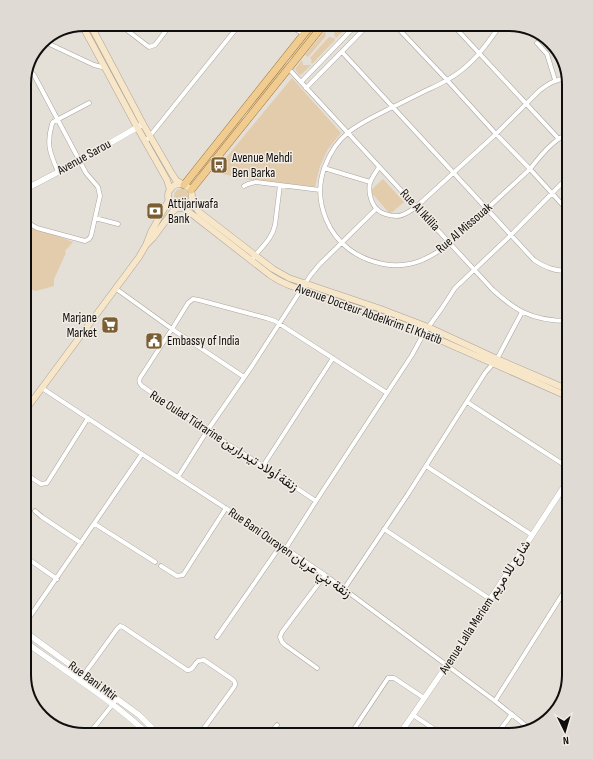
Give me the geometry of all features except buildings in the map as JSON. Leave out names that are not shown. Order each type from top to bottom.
[{"type":"main road","points":[[85,31],[167,180],[170,190]]},
{"type":"main road","points":[[94,31],[173,178],[188,187],[193,196],[190,204],[171,214],[146,245]]},
{"type":"main road","points":[[183,185],[306,31]]},
{"type":"main road","points":[[191,190],[319,31]]},
{"type":"main road","points":[[180,208],[172,205],[168,197],[170,190],[175,185],[183,185]]},
{"type":"main road","points":[[31,400],[42,388],[134,264],[146,245],[169,200]]},
{"type":"main road","name":"Avenue Docteur Abdelkrim El Khatib","points":[[192,201],[199,212],[281,274],[428,327],[562,394]]},
{"type":"main road","name":"Avenue Docteur Abdelkrim El Khatib","points":[[180,208],[277,280],[376,314],[562,387]]},
{"type":"street","points":[[128,31],[147,46],[155,45],[166,31]]},
{"type":"street","points":[[145,142],[234,31]]},
{"type":"street","points":[[299,31],[304,34]]},
{"type":"street","points":[[301,82],[350,31]]},
{"type":"street","points":[[306,88],[362,31]]},
{"type":"street","points":[[401,31],[448,80],[562,205]]},
{"type":"street","points":[[459,31],[558,138],[562,136]]},
{"type":"street","name":"Rue Al Missouak","points":[[496,31],[480,53],[465,68],[448,80],[368,119],[347,132],[332,149],[324,168],[320,190],[323,209],[328,224],[342,244],[355,254],[373,262],[394,265],[407,264],[423,260],[450,243],[530,169],[558,138]]},
{"type":"street","points":[[538,43],[547,54],[555,80]]},
{"type":"street","points":[[50,44],[94,65],[114,69]]},
{"type":"street","points":[[342,52],[534,260],[550,269],[562,271]]},
{"type":"street","name":"Rue Al Iklilia","points":[[289,69],[497,294],[522,312],[542,318],[562,320]]},
{"type":"street","points":[[31,224],[40,229],[85,241],[88,240],[91,236],[96,218],[100,194],[98,187],[86,173],[32,73]]},
{"type":"street","points":[[379,167],[370,182],[370,195],[376,209],[386,214],[398,216],[406,214],[416,207],[496,134],[546,84],[562,79]]},
{"type":"street","points":[[58,172],[49,148],[51,126],[53,122],[89,103]]},
{"type":"street","name":"Avenue Sarou","points":[[31,186],[143,124]]},
{"type":"street","points":[[324,168],[370,182]]},
{"type":"street","points":[[244,186],[256,182],[320,190]]},
{"type":"street","points":[[286,548],[412,355],[424,333],[455,288],[511,235],[562,183]]},
{"type":"street","points":[[251,261],[271,236],[275,228],[280,186]]},
{"type":"street","points":[[178,477],[304,283],[315,269],[376,209]]},
{"type":"street","points":[[96,218],[118,224]]},
{"type":"street","points":[[115,288],[172,329],[244,377]]},
{"type":"street","name":"Rue Oulad Tidrarine زنقة أولاد تيدرارين","points":[[316,501],[207,431],[142,386],[139,382],[140,378],[188,303],[193,299],[199,300],[266,318],[279,323],[387,393]]},
{"type":"street","points":[[344,589],[426,466],[485,373],[495,361],[522,312]]},
{"type":"street","points":[[263,466],[333,358]]},
{"type":"street","name":"Rue Bani Ourayen زنقة بني عريان","points":[[42,388],[226,508],[325,575],[525,725]]},
{"type":"street","points":[[467,402],[562,463]]},
{"type":"street","points":[[31,478],[40,484],[47,483],[88,418]]},
{"type":"street","points":[[31,615],[142,454]]},
{"type":"street","points":[[426,466],[532,535]]},
{"type":"street","name":"Avenue Lalla Meriem شارع للا مريم","points":[[404,728],[562,490]]},
{"type":"street","points":[[161,566],[177,576],[183,575],[226,508]]},
{"type":"street","points":[[35,511],[81,543]]},
{"type":"street","points":[[95,524],[154,562]]},
{"type":"street","points":[[384,529],[490,600]]},
{"type":"street","points":[[217,637],[281,545]]},
{"type":"street","points":[[31,561],[56,579]]},
{"type":"street","points":[[317,668],[285,645],[280,637],[282,632],[325,575]]},
{"type":"street","points":[[495,701],[562,595]]},
{"type":"street","points":[[80,680],[117,629],[120,626],[123,626],[187,670],[192,670],[198,661],[204,660],[235,682],[234,687],[204,728]]},
{"type":"street","name":"Rue Bani Mtir","points":[[31,637],[139,715],[153,728]]},
{"type":"street","name":"Rue Bani Mtir","points":[[31,647],[80,680],[141,728]]},
{"type":"street","points":[[355,728],[388,678],[394,678],[424,698]]},
{"type":"street","points":[[94,728],[117,699]]},
{"type":"street","points":[[501,728],[512,714]]},
{"type":"street","points":[[413,715],[432,728]]},
{"type":"shaded area","points":[[89,31],[91,31],[107,65]]},
{"type":"shaded area","points":[[310,31],[315,31],[293,59],[290,56]]},
{"type":"shaded area","points":[[325,31],[325,37],[308,57],[305,55]]},
{"type":"shaded area","points":[[334,31],[343,31],[336,38]]},
{"type":"shaded area","points":[[329,37],[334,38],[335,40],[312,64],[312,60],[310,58]]},
{"type":"shaded area","points":[[302,60],[303,65],[311,65],[299,75],[295,69]]},
{"type":"shaded area","points":[[284,63],[288,66],[250,113],[246,111]]},
{"type":"shaded area","points":[[292,78],[341,133],[328,149],[320,166],[315,187],[245,179],[214,172]]},
{"type":"shaded area","points":[[241,117],[244,120],[201,175],[197,172]]},
{"type":"shaded area","points":[[383,179],[404,202],[390,214],[370,191]]},
{"type":"shaded area","points":[[181,189],[186,191],[188,196],[186,201],[181,203],[176,201],[174,196],[176,191]]},
{"type":"shaded area","points":[[31,226],[73,242],[65,251],[66,253],[54,279],[54,286],[36,291],[31,289]]},
{"type":"shaded area","points":[[305,288],[371,308],[424,329]]},
{"type":"place","name":"Avenue Mehdi Ben Barka","points":[[219,165]]},
{"type":"place","name":"Attijariwafa Bank","points":[[155,211]]},
{"type":"place","name":"Marjane Market","points":[[110,325]]},
{"type":"place","name":"Embassy of India","points":[[154,341]]}]
